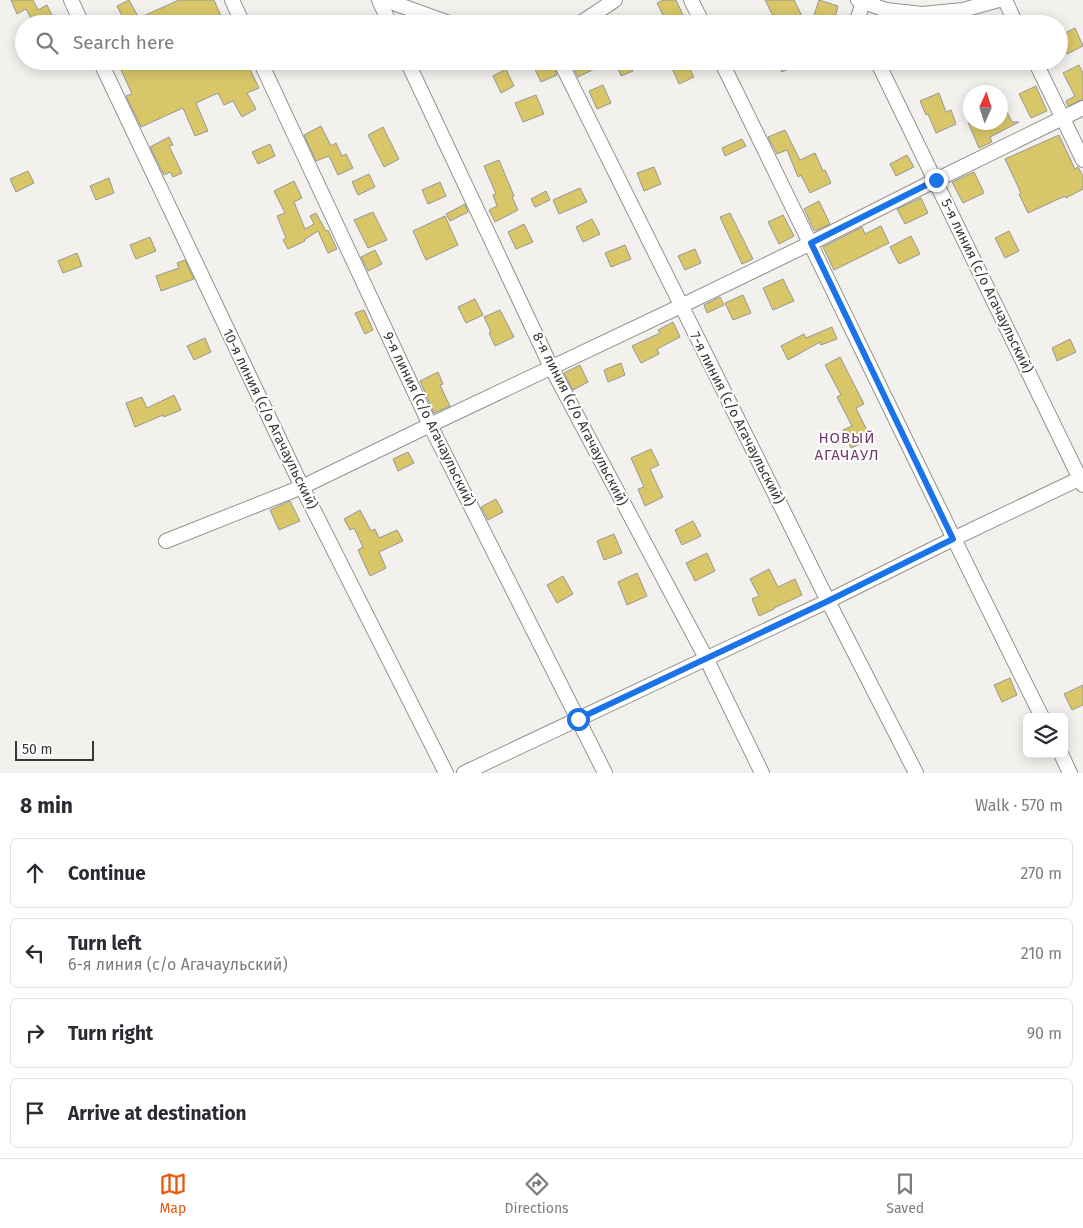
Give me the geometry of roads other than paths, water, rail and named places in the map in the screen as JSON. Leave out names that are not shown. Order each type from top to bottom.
[{"type":"street","points":[[71,0],[78,15]]},
{"type":"street","points":[[232,0],[239,15]]},
{"type":"street","points":[[378,0],[386,15]]},
{"type":"street","points":[[385,0],[427,15]]},
{"type":"street","points":[[592,15],[615,0]]},
{"type":"street","points":[[691,0],[698,15]]},
{"type":"street","points":[[858,15],[860,1],[886,10],[922,14],[963,10],[999,0]]},
{"type":"street","points":[[1005,0],[1012,15]]},
{"type":"street","name":"10-я линия (с/о Агачаульский)","points":[[104,70],[302,487],[446,773]]},
{"type":"street","name":"9-я линия (с/о Агачаульский)","points":[[264,70],[430,424],[605,773]]},
{"type":"street","name":"8-я линия (с/о Агачаульский)","points":[[411,70],[551,367],[706,658],[762,773]]},
{"type":"street","name":"7-я линия (с/о Агачаульский)","points":[[564,70],[828,601],[916,773]]},
{"type":"street","points":[[725,70],[953,539],[1040,713]]},
{"type":"street","name":"5-я линия (с/о Агачаульский)","points":[[881,70],[1082,480]]},
{"type":"street","points":[[1039,70],[1083,160]]},
{"type":"street","points":[[166,541],[302,487],[811,243],[1083,108]]},
{"type":"street","points":[[464,773],[828,601],[953,539],[1082,480]]},
{"type":"street","points":[[1063,758],[1070,773]]},
{"type":"district","name":"НОВЫЙ АГАЧАУЛ","points":[[847,446]]}]
